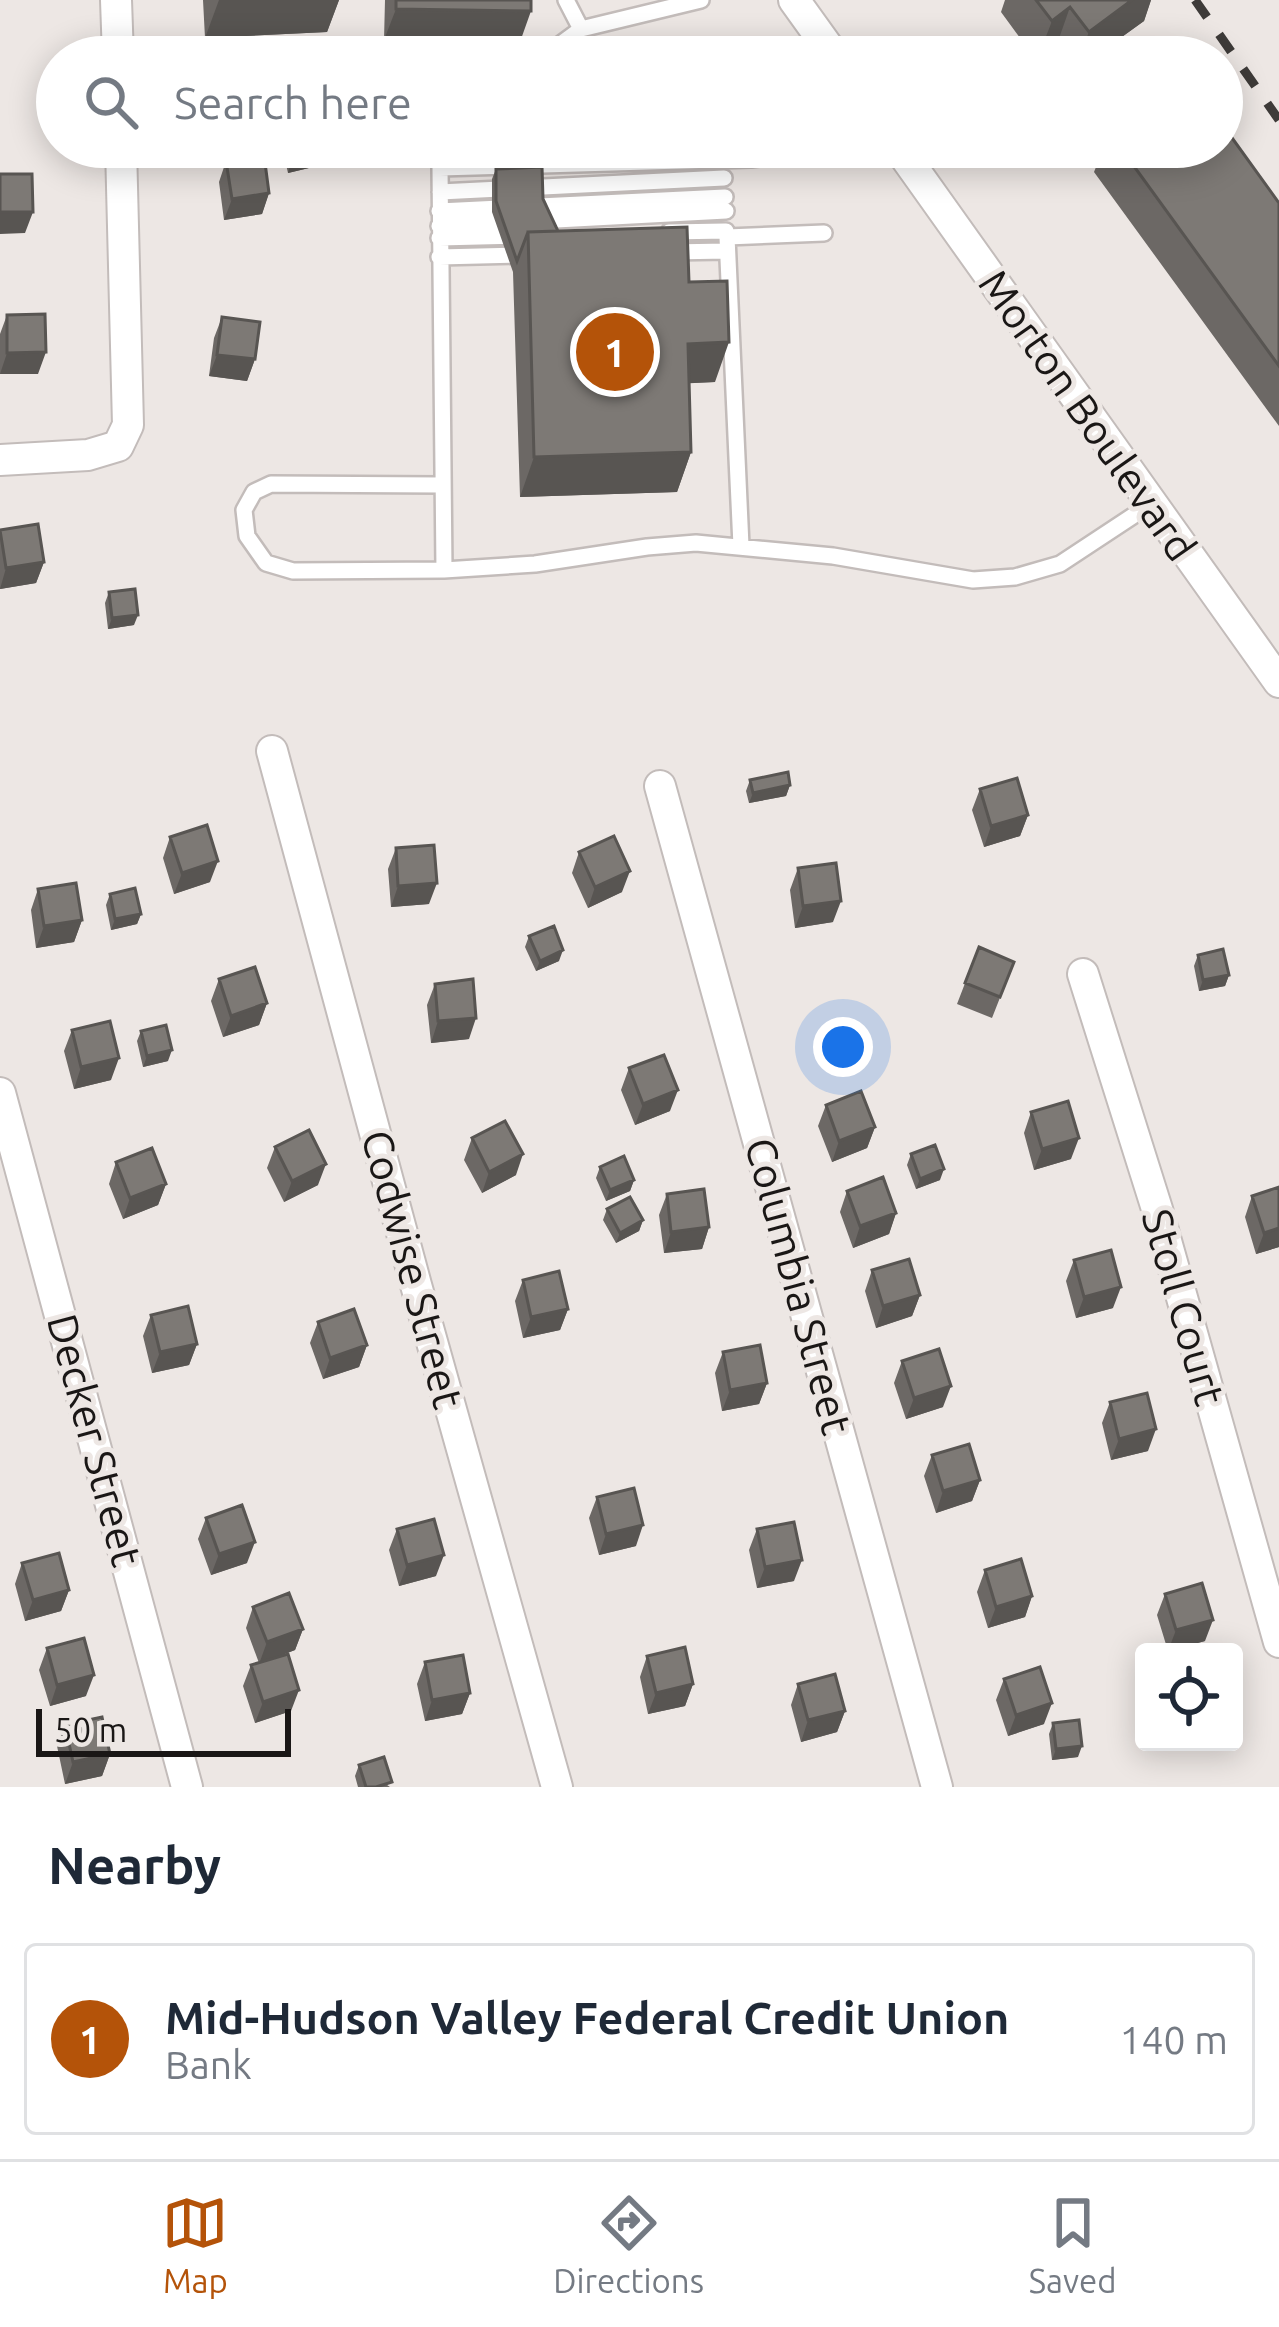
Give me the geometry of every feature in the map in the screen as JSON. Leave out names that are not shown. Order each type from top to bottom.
[{"type":"street","points":[[116,0],[117,36]]},
{"type":"street","points":[[794,0],[820,36]]},
{"type":"street","points":[[0,460],[88,455],[118,446],[128,425],[122,168]]},
{"type":"street","name":"Morton Boulevard","points":[[913,168],[1279,682]]},
{"type":"street","name":"Codwise Street","points":[[272,751],[557,1787]]},
{"type":"street","name":"Columbia Street","points":[[660,786],[937,1787]]},
{"type":"street","name":"Stoll Court","points":[[1083,974],[1156,1209],[1279,1642]]},
{"type":"street","name":"Decker Street","points":[[0,1094],[187,1787]]},
{"type":"lane","points":[[566,0],[581,29]]},
{"type":"lane","points":[[572,36],[581,29],[701,0]]},
{"type":"lane","points":[[440,168],[444,570]]},
{"type":"lane","points":[[723,168],[741,546]]},
{"type":"lane","points":[[440,191],[724,178]]},
{"type":"lane","points":[[439,225],[725,204]]},
{"type":"lane","points":[[439,225],[631,233]]},
{"type":"lane","points":[[655,232],[727,239]]},
{"type":"lane","points":[[661,252],[727,239],[824,233]]},
{"type":"lane","points":[[439,257],[550,255]]},
{"type":"lane","points":[[441,485],[271,484],[254,492],[244,510],[248,536],[266,563],[293,571],[535,564],[696,543],[833,556],[973,580],[1015,577],[1060,564],[1151,504]]},
{"type":"building","points":[[396,0],[531,0],[531,11],[396,9]]},
{"type":"building","points":[[1036,0],[1132,0],[1089,32],[1070,7],[1052,21]]},
{"type":"building","points":[[1243,153],[1279,203],[1279,366],[1135,168],[1243,168]]},
{"type":"building","points":[[227,168],[266,168],[269,193],[232,199]]},
{"type":"building","points":[[542,168],[543,199],[558,231],[528,232],[517,261],[496,201],[496,169]]},
{"type":"building","points":[[0,174],[32,174],[33,212],[0,212]]},
{"type":"building","points":[[687,227],[689,282],[727,281],[729,342],[688,344],[691,452],[534,457],[528,232]]},
{"type":"building","points":[[45,314],[46,352],[7,353],[7,315]]},
{"type":"building","points":[[222,317],[260,322],[255,359],[217,355]]},
{"type":"building","points":[[38,524],[44,562],[6,568],[0,530]]},
{"type":"building","points":[[135,589],[138,615],[112,618],[109,592]]},
{"type":"building","points":[[788,772],[790,785],[753,793],[750,780]]},
{"type":"building","points":[[1017,778],[1028,815],[991,826],[980,789]]},
{"type":"building","points":[[207,825],[218,861],[182,873],[170,837]]},
{"type":"building","points":[[614,836],[630,871],[595,887],[579,852]]},
{"type":"building","points":[[434,845],[437,883],[398,886],[396,848]]},
{"type":"building","points":[[836,863],[841,901],[803,906],[798,868]]},
{"type":"building","points":[[76,883],[82,920],[44,926],[38,889]]},
{"type":"building","points":[[135,888],[141,914],[115,919],[110,894]]},
{"type":"building","points":[[554,926],[563,950],[540,961],[529,936]]},
{"type":"building","points":[[979,947],[1014,962],[1000,997],[965,983]]},
{"type":"building","points":[[1223,949],[1229,975],[1203,980],[1198,955]]},
{"type":"building","points":[[255,967],[267,1003],[231,1016],[219,979]]},
{"type":"building","points":[[473,979],[476,1018],[438,1021],[435,984]]},
{"type":"building","points":[[110,1021],[119,1058],[81,1067],[72,1030]]},
{"type":"building","points":[[166,1025],[172,1050],[147,1056],[141,1031]]},
{"type":"building","points":[[664,1055],[678,1090],[643,1104],[629,1068]]},
{"type":"building","points":[[861,1091],[875,1127],[839,1141],[826,1105]]},
{"type":"building","points":[[1068,1101],[1079,1138],[1042,1149],[1031,1112]]},
{"type":"building","points":[[505,1121],[523,1154],[489,1172],[472,1138]]},
{"type":"building","points":[[309,1130],[326,1164],[292,1181],[275,1147]]},
{"type":"building","points":[[935,1145],[944,1169],[920,1179],[911,1154]]},
{"type":"building","points":[[152,1148],[166,1184],[130,1198],[116,1162]]},
{"type":"building","points":[[624,1156],[634,1180],[610,1190],[600,1167]]},
{"type":"building","points":[[883,1177],[896,1213],[860,1226],[847,1191]]},
{"type":"building","points":[[1279,1187],[1279,1228],[1264,1233],[1252,1196]]},
{"type":"building","points":[[704,1189],[709,1227],[671,1232],[667,1194]]},
{"type":"building","points":[[630,1197],[643,1220],[620,1233],[607,1209]]},
{"type":"building","points":[[1111,1250],[1121,1287],[1084,1297],[1074,1260]]},
{"type":"building","points":[[909,1259],[920,1295],[883,1306],[872,1270]]},
{"type":"building","points":[[559,1271],[568,1309],[531,1317],[523,1280]]},
{"type":"building","points":[[188,1306],[197,1344],[160,1352],[151,1315]]},
{"type":"building","points":[[354,1309],[367,1345],[330,1358],[318,1322]]},
{"type":"building","points":[[760,1345],[767,1383],[730,1390],[723,1352]]},
{"type":"building","points":[[939,1349],[951,1386],[914,1398],[902,1361]]},
{"type":"building","points":[[1147,1393],[1156,1429],[1119,1439],[1110,1402]]},
{"type":"building","points":[[969,1444],[980,1480],[943,1491],[932,1455]]},
{"type":"building","points":[[634,1488],[643,1525],[606,1534],[597,1497]]},
{"type":"building","points":[[242,1505],[255,1542],[219,1554],[206,1518]]},
{"type":"building","points":[[434,1519],[444,1555],[407,1565],[397,1529]]},
{"type":"building","points":[[794,1522],[802,1560],[765,1567],[757,1529]]},
{"type":"building","points":[[59,1553],[69,1590],[33,1600],[22,1563]]},
{"type":"building","points":[[1021,1559],[1032,1596],[996,1607],[985,1570]]},
{"type":"building","points":[[1202,1583],[1213,1620],[1176,1630],[1165,1594]]},
{"type":"building","points":[[289,1593],[303,1629],[267,1642],[253,1607]]},
{"type":"building","points":[[84,1638],[94,1675],[57,1685],[47,1648]]},
{"type":"building","points":[[685,1647],[693,1684],[656,1693],[647,1656]]},
{"type":"building","points":[[288,1654],[299,1690],[263,1702],[251,1665]]},
{"type":"building","points":[[463,1655],[470,1693],[432,1700],[425,1662]]},
{"type":"building","points":[[1040,1667],[1052,1703],[1016,1715],[1004,1679]]},
{"type":"building","points":[[835,1674],[845,1711],[808,1720],[798,1684]]},
{"type":"building","points":[[102,1717],[110,1754],[73,1762],[65,1725]]},
{"type":"building","points":[[1079,1720],[1082,1746],[1056,1749],[1053,1723]]},
{"type":"building","points":[[384,1757],[392,1782],[366,1787],[359,1765]]},
{"type":"railway","points":[[1195,0],[1220,36]]},
{"type":"railway","points":[[1243,69],[1279,120]]},
{"type":"place","name":"Mid-Hudson Valley Federal Credit Union","points":[[615,352]]}]
